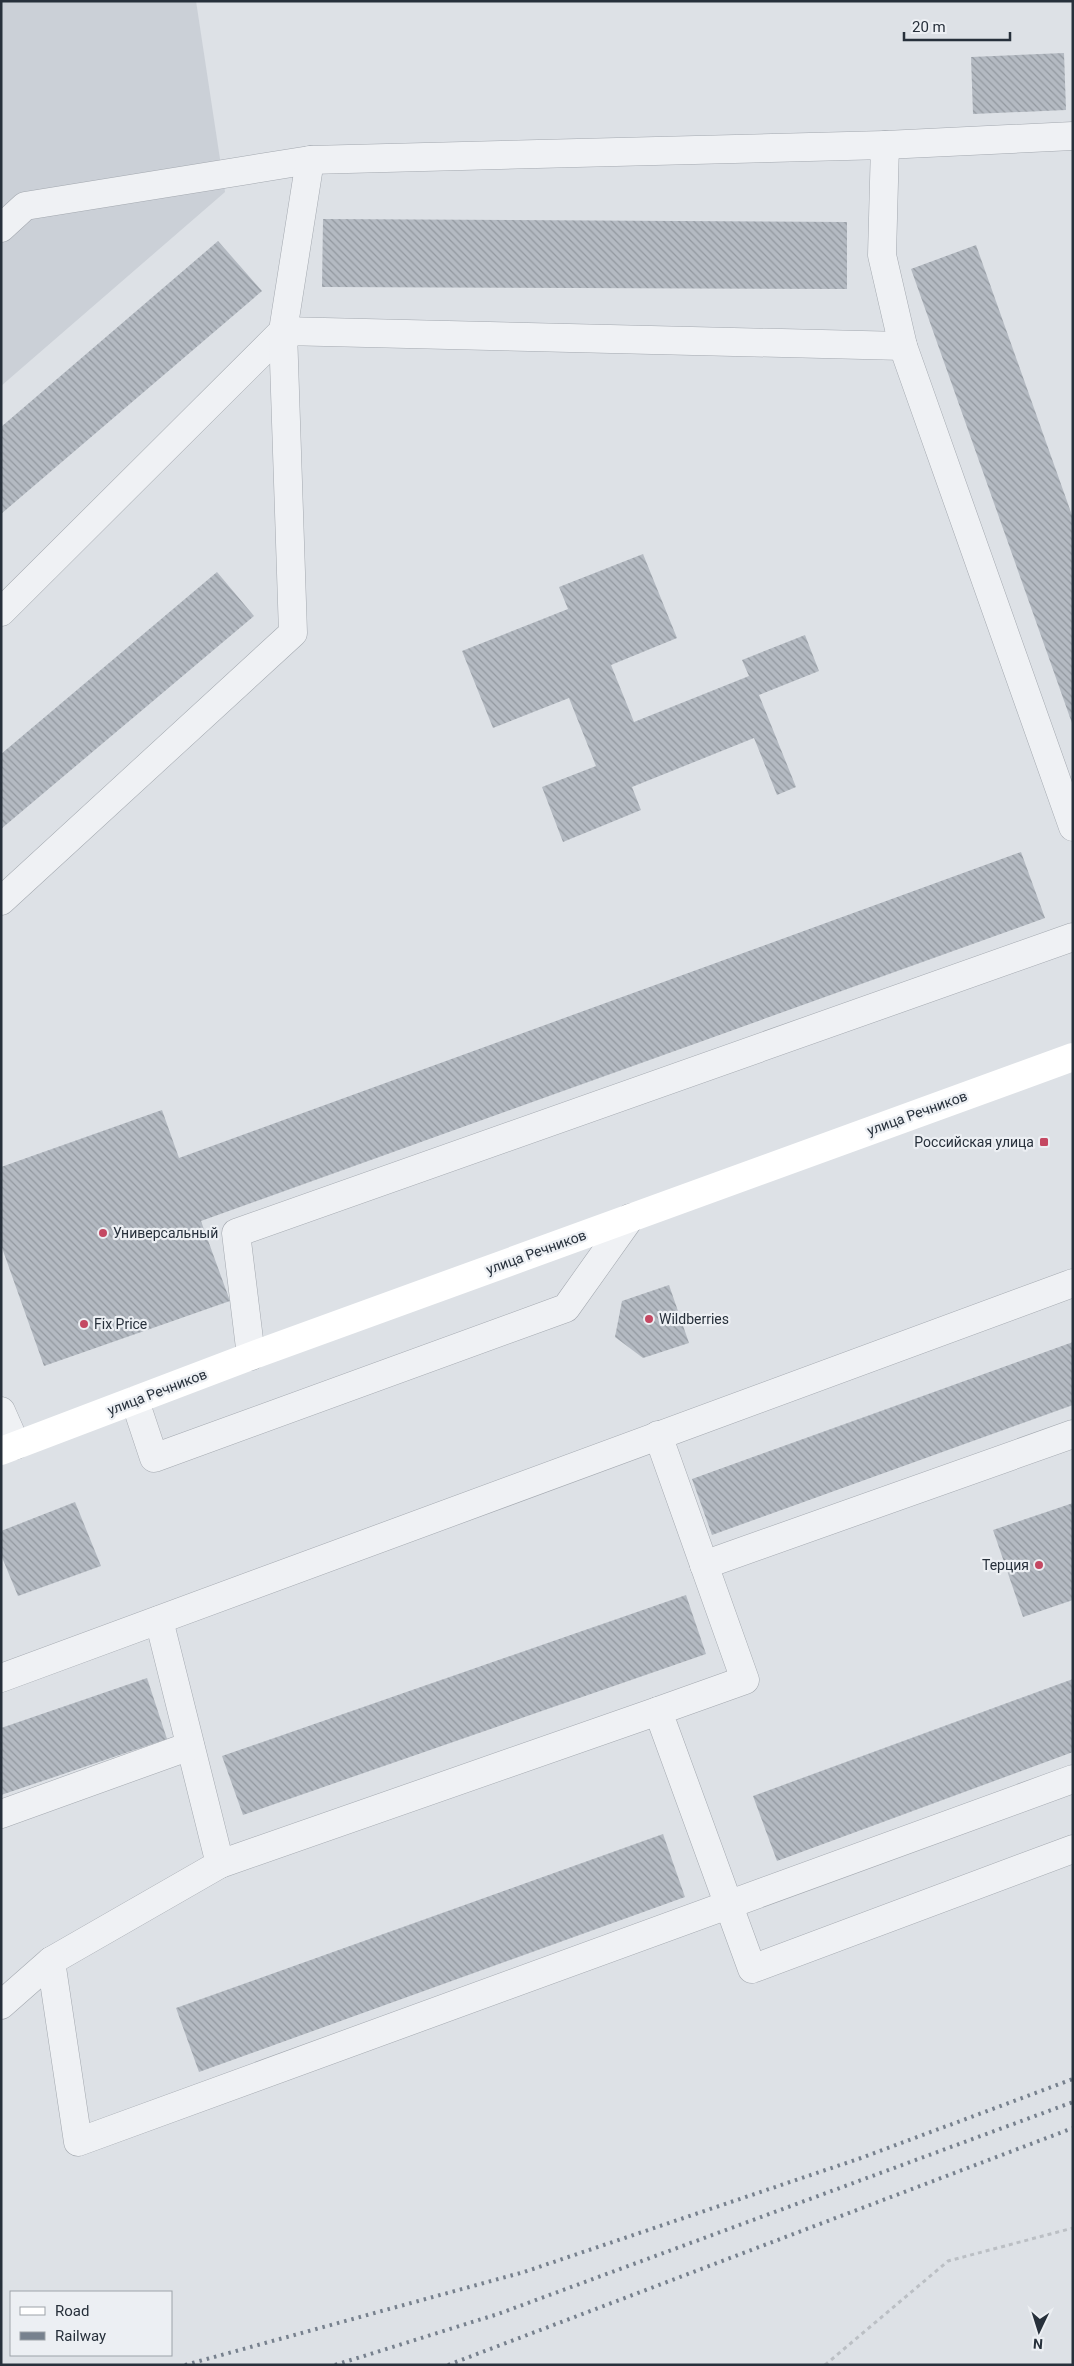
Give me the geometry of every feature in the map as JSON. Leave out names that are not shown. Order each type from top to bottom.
[{"type":"street","points":[[1,228],[24,206],[310,160],[885,146],[1073,136]]},
{"type":"street","points":[[885,146],[882,255],[903,346],[1073,827]]},
{"type":"street","points":[[1,901],[294,633],[282,331],[310,160]]},
{"type":"street","points":[[1,612],[282,331],[903,346]]},
{"type":"street","points":[[251,1356],[236,1233],[1073,937]]},
{"type":"street","name":"улица Речников","points":[[9,1448],[251,1356],[1073,1056]]},
{"type":"street","points":[[135,1401],[154,1458],[566,1308],[630,1218]]},
{"type":"street","points":[[1,1678],[1073,1283]]},
{"type":"street","points":[[1,1411],[9,1448]]},
{"type":"street","points":[[704,1565],[1073,1434]]},
{"type":"street","points":[[1,2005],[51,1961],[220,1864],[745,1680],[658,1436]]},
{"type":"street","points":[[159,1620],[220,1864]]},
{"type":"street","points":[[658,1711],[752,1969],[1073,1849]]},
{"type":"street","points":[[1,1814],[190,1746]]},
{"type":"street","points":[[51,1961],[78,2142],[1073,1779]]},
{"type":"path","points":[[825,2365],[948,2261],[1073,2228]]},
{"type":"shaded area","points":[[1,1],[196,1],[225,192],[1,386]]},
{"type":"building","points":[[1064,53],[1066,110],[973,114],[971,57]]},
{"type":"building","points":[[323,219],[847,222],[847,289],[322,287]]},
{"type":"building","points":[[218,241],[262,291],[1,514],[1,427]]},
{"type":"building","points":[[976,245],[1073,518],[1073,726],[911,269]]},
{"type":"building","points":[[643,554],[677,638],[611,665],[634,722],[749,676],[742,660],[805,635],[819,671],[759,695],[796,787],[777,795],[754,738],[632,787],[641,810],[563,842],[542,787],[596,766],[569,698],[493,728],[462,651],[568,609],[559,587]]},
{"type":"building","points":[[217,572],[254,616],[1,829],[1,754]]},
{"type":"building","points":[[1021,852],[1045,918],[201,1221],[230,1301],[44,1366],[1,1245],[1,1167],[162,1110],[179,1158]]},
{"type":"building","name":"Wildberries","points":[[669,1285],[689,1343],[643,1358],[615,1337],[622,1301]]},
{"type":"building","points":[[1073,1342],[1073,1405],[712,1535],[692,1479]]},
{"type":"building","points":[[75,1502],[101,1566],[18,1596],[1,1555],[1,1531]]},
{"type":"building","name":"Терция","points":[[1073,1503],[1073,1600],[1023,1617],[993,1530]]},
{"type":"building","points":[[686,1595],[706,1654],[243,1815],[222,1756]]},
{"type":"building","points":[[147,1678],[167,1739],[1,1795],[1,1728]]},
{"type":"building","points":[[1073,1679],[1073,1752],[777,1861],[753,1796]]},
{"type":"building","points":[[663,1834],[685,1897],[199,2072],[176,2008]]},
{"type":"railway","points":[[185,2365],[524,2272],[861,2158],[1073,2079]]},
{"type":"railway","points":[[335,2365],[498,2314],[1073,2102]]},
{"type":"railway","points":[[448,2365],[1073,2128]]},
{"type":"place","name":"Российская улица","points":[[1044,1142]]},
{"type":"place","name":"Универсальный","points":[[103,1233]]},
{"type":"place","name":"Wildberries","points":[[649,1319]]},
{"type":"place","name":"Fix Price","points":[[84,1324]]},
{"type":"place","name":"Терция","points":[[1039,1565]]}]
